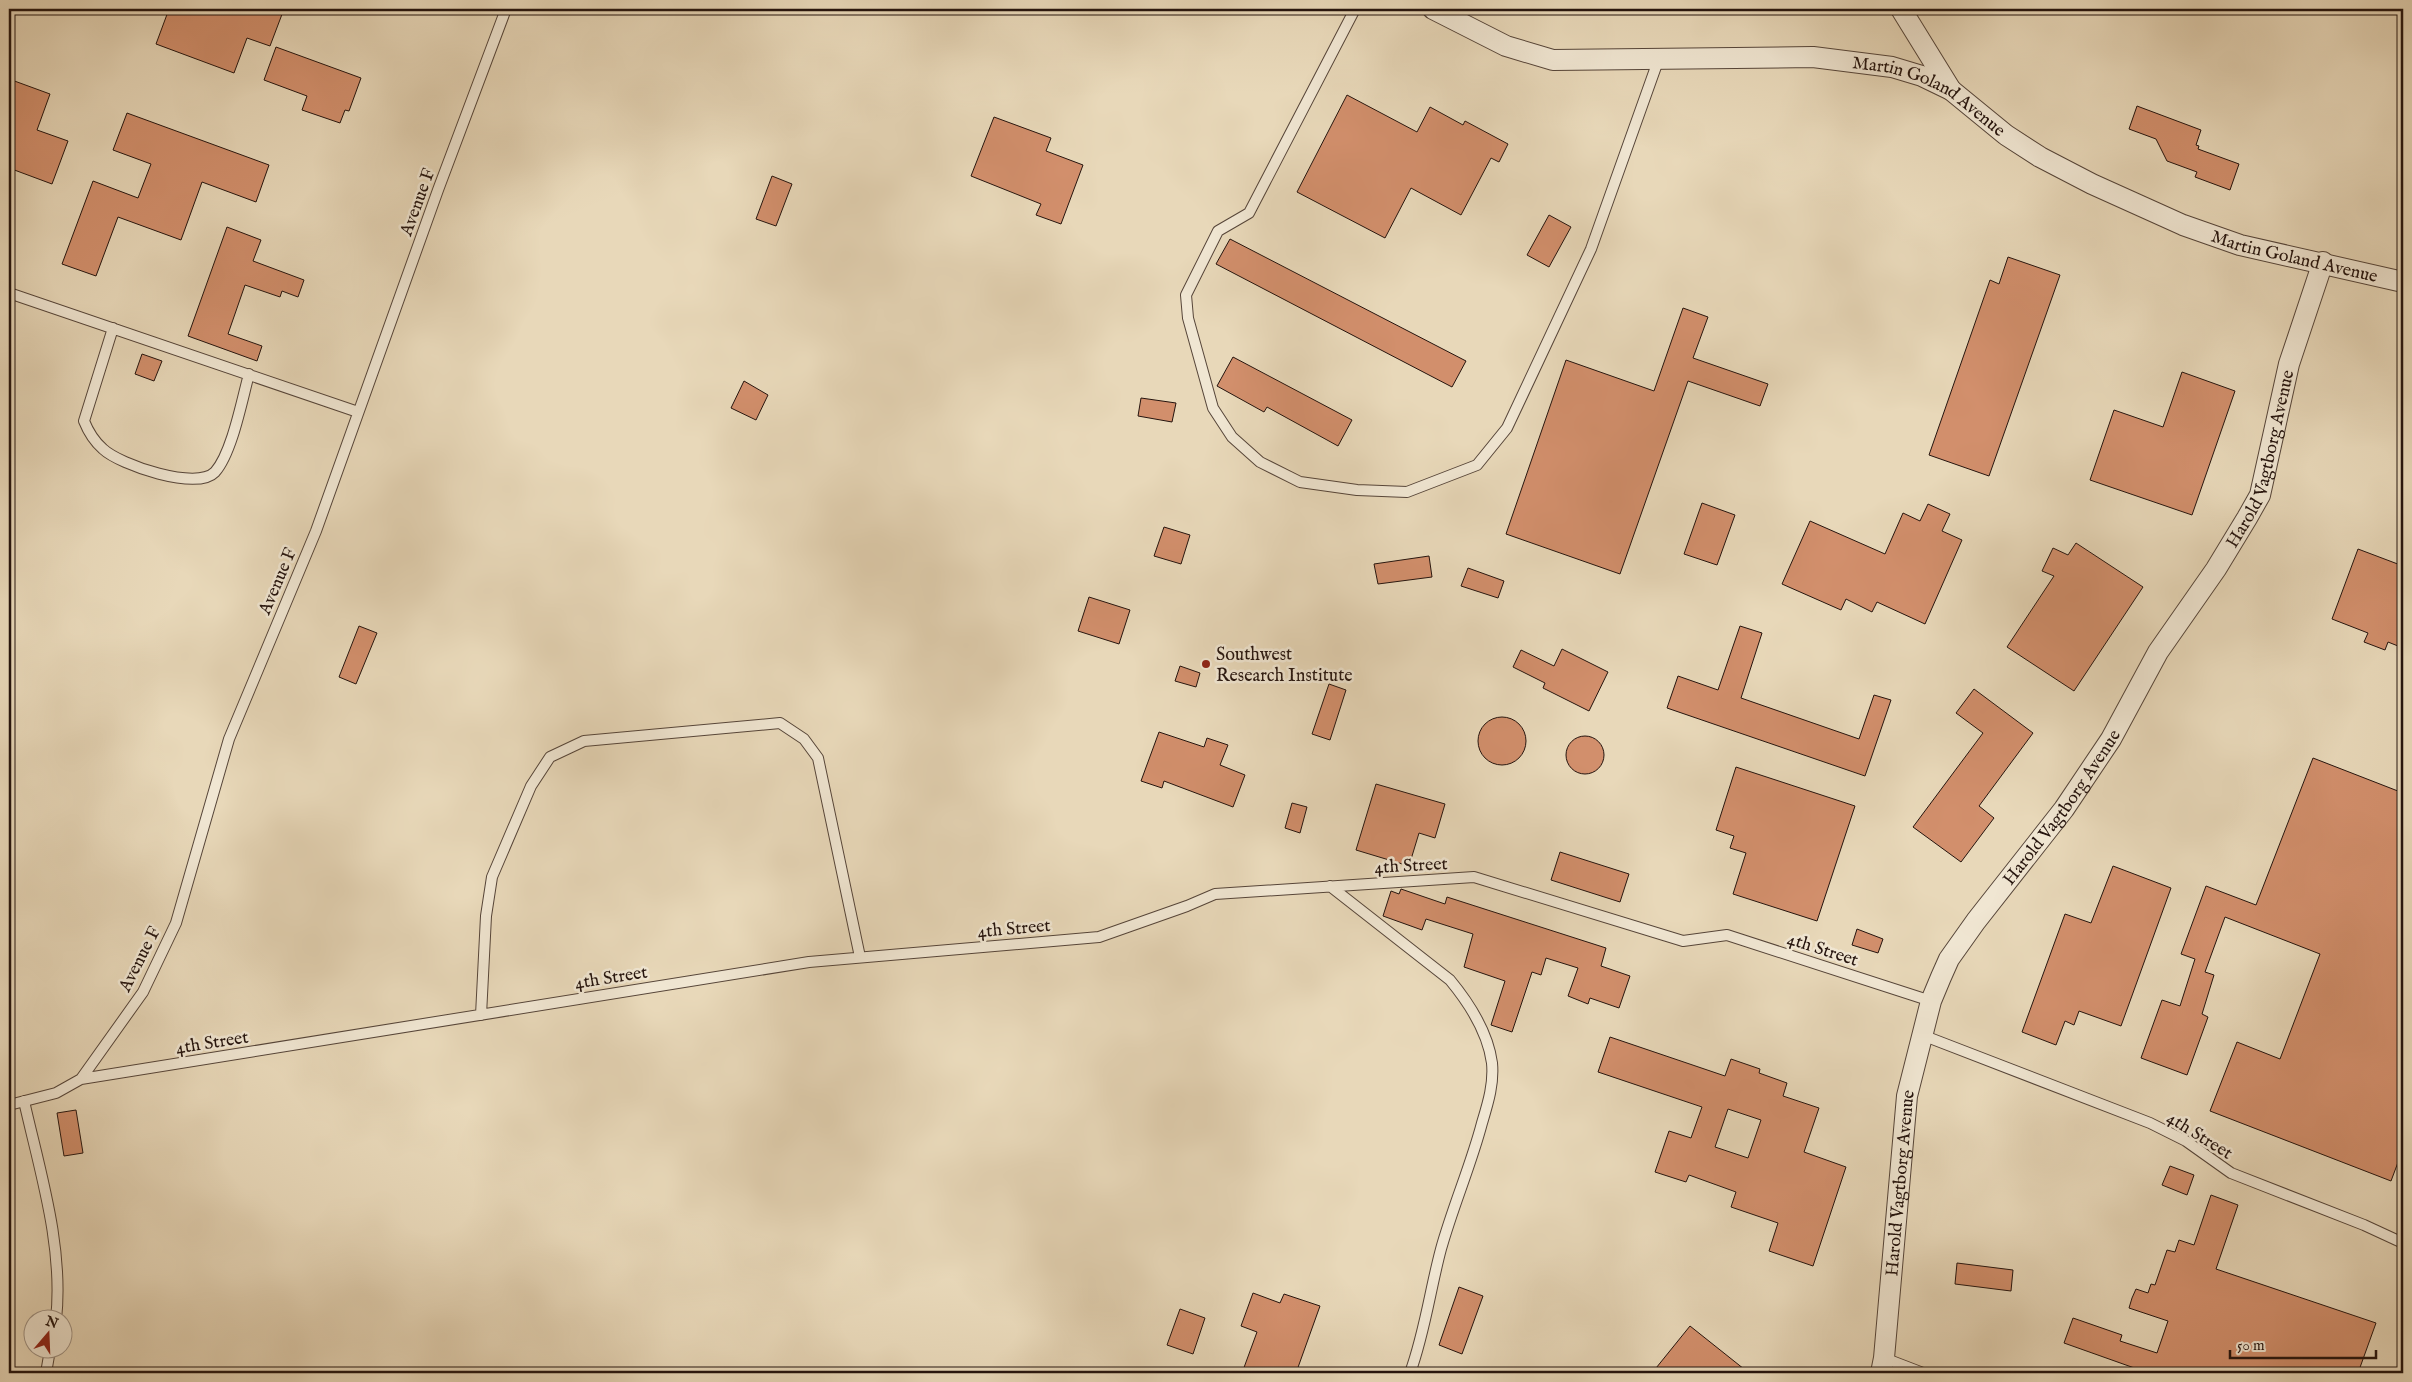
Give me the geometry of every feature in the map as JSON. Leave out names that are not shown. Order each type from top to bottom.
[{"type":"street","name":"Martin Goland Avenue","points":[[1433,9],[1506,46],[1553,60],[1813,57],[1858,61],[1892,67],[1922,76],[1952,90],[2006,135],[2040,157],[2092,184],[2183,225],[2240,245],[2323,262],[2403,282]]},
{"type":"street","points":[[1901,9],[1952,90]]},
{"type":"street","name":"Harold Vagtborg Avenue","points":[[1882,1366],[1907,1096],[1931,1001],[1949,959],[2064,809],[2111,739],[2158,652],[2216,569],[2260,495],[2270,458],[2289,364],[2323,262]]},
{"type":"lane","name":"Avenue F","points":[[9,1105],[56,1093],[81,1080],[143,992],[176,923],[230,739],[316,531],[506,9]]},
{"type":"lane","points":[[1355,9],[1249,213],[1218,231],[1186,295],[1188,318],[1213,408],[1232,437],[1260,462],[1300,482],[1357,490],[1407,492],[1477,465],[1507,428],[1591,249],[1658,60]]},
{"type":"lane","points":[[9,293],[358,412]]},
{"type":"lane","points":[[113,328],[84,421],[87,430],[104,450],[128,465],[163,475],[201,479],[214,474],[225,456],[249,374]]},
{"type":"lane","points":[[481,1015],[486,916],[492,877],[531,786],[550,757],[584,741],[780,723],[804,739],[818,758],[860,957]]},
{"type":"lane","name":"4th Street","points":[[81,1080],[809,962],[1099,936],[1215,894],[1474,877],[1683,941],[1727,934],[1931,1001]]},
{"type":"lane","points":[[1330,886],[1450,980],[1462,994],[1486,1037],[1492,1063],[1492,1088],[1473,1156],[1442,1248],[1422,1341],[1410,1373]]},
{"type":"lane","name":"4th Street","points":[[1922,1035],[2150,1123],[2186,1141],[2231,1173],[2364,1225],[2403,1244]]},
{"type":"lane","points":[[24,1101],[53,1232],[60,1290],[57,1310]]},
{"type":"lane","points":[[46,1373],[48,1360]]},
{"type":"lane","points":[[1882,1366],[1923,1373]]},
{"type":"building","points":[[169,9],[284,9],[270,46],[247,38],[234,73],[156,44]]},
{"type":"building","points":[[276,47],[361,78],[349,111],[345,110],[340,123],[302,110],[307,96],[264,80]]},
{"type":"building","points":[[9,79],[50,94],[37,130],[68,141],[52,184],[9,168]]},
{"type":"building","points":[[1347,95],[1417,132],[1430,107],[1463,125],[1465,121],[1508,144],[1499,162],[1491,158],[1461,215],[1411,188],[1385,238],[1297,192]]},
{"type":"building","points":[[2137,106],[2201,130],[2196,145],[2199,146],[2198,149],[2239,164],[2230,190],[2195,177],[2197,172],[2167,161],[2156,139],[2129,129]]},
{"type":"building","points":[[127,113],[269,165],[256,202],[202,182],[181,240],[118,217],[96,276],[62,264],[93,181],[138,198],[151,164],[113,150]]},
{"type":"building","points":[[994,117],[1051,138],[1046,151],[1083,165],[1061,224],[1036,215],[1041,204],[971,176]]},
{"type":"building","points":[[772,176],[792,184],[776,226],[756,219]]},
{"type":"building","points":[[1549,215],[1571,227],[1549,267],[1527,255]]},
{"type":"building","points":[[227,227],[261,240],[253,261],[304,280],[298,297],[282,291],[280,297],[245,285],[228,334],[262,346],[257,361],[188,336]]},
{"type":"building","points":[[1230,239],[1466,361],[1452,387],[1216,264]]},
{"type":"building","points":[[2008,257],[2060,275],[1989,476],[1929,455],[1990,280],[1999,284]]},
{"type":"building","points":[[1683,308],[1708,317],[1693,358],[1768,384],[1760,406],[1688,381],[1620,574],[1506,534],[1566,360],[1654,391]]},
{"type":"building","points":[[142,354],[162,361],[154,381],[135,374]]},
{"type":"building","points":[[1233,357],[1352,420],[1338,446],[1267,407],[1264,412],[1217,386]]},
{"type":"building","points":[[2182,372],[2235,391],[2192,515],[2090,480],[2114,410],[2163,427]]},
{"type":"building","points":[[744,381],[768,395],[756,420],[731,408]]},
{"type":"building","points":[[1141,398],[1176,403],[1172,422],[1138,416]]},
{"type":"building","points":[[1702,503],[1735,515],[1717,565],[1684,554]]},
{"type":"building","points":[[1928,504],[1950,514],[1942,531],[1962,540],[1925,624],[1877,602],[1872,612],[1846,599],[1841,610],[1782,584],[1810,521],[1885,554],[1903,513],[1920,521]]},
{"type":"building","points":[[1164,527],[1190,535],[1181,564],[1154,556]]},
{"type":"building","points":[[2076,543],[2143,587],[2074,691],[2007,647],[2054,576],[2042,571],[2053,548],[2068,555]]},
{"type":"building","points":[[2358,549],[2403,566],[2403,648],[2388,642],[2385,650],[2364,642],[2368,633],[2332,619]]},
{"type":"building","points":[[1429,556],[1432,577],[1378,584],[1374,564]]},
{"type":"building","points":[[1468,568],[1504,581],[1498,598],[1461,586]]},
{"type":"building","points":[[1089,597],[1130,610],[1119,644],[1078,631]]},
{"type":"building","points":[[359,626],[377,633],[356,684],[339,677]]},
{"type":"building","points":[[1740,626],[1762,633],[1741,698],[1859,739],[1874,695],[1891,700],[1865,776],[1667,708],[1678,676],[1718,690]]},
{"type":"building","points":[[1562,649],[1608,672],[1589,711],[1543,688],[1545,683],[1513,667],[1521,650],[1554,666]]},
{"type":"building","points":[[1180,666],[1200,673],[1196,687],[1175,681]]},
{"type":"building","points":[[1329,684],[1346,690],[1330,740],[1312,734]]},
{"type":"building","points":[[1974,689],[2033,733],[1979,806],[1994,818],[1961,862],[1913,827],[1983,733],[1956,713]]},
{"type":"building","points":[[1497,717],[1507,717],[1519,724],[1526,736],[1526,746],[1519,758],[1507,765],[1497,765],[1489,761],[1482,754],[1478,746],[1478,736],[1482,728],[1489,721]]},
{"type":"building","points":[[1159,732],[1204,747],[1207,738],[1228,745],[1220,765],[1245,775],[1233,807],[1164,781],[1162,788],[1141,781]]},
{"type":"building","points":[[1585,736],[1599,741],[1604,755],[1599,769],[1585,774],[1571,769],[1566,755],[1571,741]]},
{"type":"building","points":[[2313,758],[2403,793],[2403,989],[2398,1002],[2403,1004],[2403,1149],[2391,1181],[2210,1111],[2237,1042],[2280,1059],[2320,954],[2225,917],[2205,972],[2214,975],[2202,1014],[2208,1017],[2187,1075],[2141,1058],[2162,1000],[2180,1006],[2195,959],[2181,954],[2206,886],[2256,905]]},
{"type":"building","points":[[1736,767],[1855,806],[1817,921],[1733,894],[1746,853],[1730,848],[1734,836],[1716,830]]},
{"type":"building","points":[[1376,784],[1445,804],[1435,838],[1419,833],[1409,866],[1356,850]]},
{"type":"building","points":[[1292,803],[1307,807],[1300,833],[1285,828]]},
{"type":"building","points":[[1560,852],[1629,874],[1620,902],[1551,880]]},
{"type":"building","points":[[2113,866],[2171,888],[2121,1026],[2079,1011],[2074,1025],[2065,1021],[2056,1045],[2022,1032],[2065,914],[2091,923]]},
{"type":"building","points":[[1401,889],[1445,904],[1447,897],[1606,948],[1601,966],[1630,976],[1619,1008],[1590,998],[1588,1004],[1568,996],[1578,968],[1546,958],[1541,975],[1532,972],[1512,1032],[1491,1025],[1505,981],[1464,967],[1473,934],[1426,919],[1422,930],[1383,916],[1391,891],[1399,894]]},
{"type":"building","points":[[1857,929],[1883,939],[1878,953],[1852,945]]},
{"type":"building","points":[[1610,1037],[1725,1076],[1731,1059],[1760,1069],[1759,1073],[1787,1083],[1783,1096],[1819,1108],[1804,1152],[1846,1167],[1813,1266],[1769,1251],[1778,1223],[1731,1207],[1736,1192],[1689,1175],[1686,1182],[1655,1172],[1669,1131],[1691,1138],[1702,1107],[1598,1072]],"holes":[[[1728,1109],[1761,1120],[1748,1158],[1715,1147]]]},
{"type":"building","points":[[76,1110],[83,1153],[64,1156],[57,1113]]},
{"type":"building","points":[[2170,1166],[2194,1175],[2187,1195],[2162,1185]]},
{"type":"building","points":[[2211,1195],[2238,1205],[2216,1269],[2376,1323],[2358,1373],[2139,1373],[2140,1370],[2064,1343],[2073,1318],[2122,1335],[2120,1341],[2157,1353],[2168,1321],[2129,1308],[2132,1298],[2136,1289],[2148,1293],[2151,1284],[2155,1285],[2167,1250],[2175,1252],[2179,1240],[2194,1245]]},
{"type":"building","points":[[1957,1263],[2013,1270],[2011,1291],[1955,1284]]},
{"type":"building","points":[[1459,1287],[1483,1296],[1462,1354],[1439,1345]]},
{"type":"building","points":[[1253,1293],[1280,1303],[1284,1294],[1320,1306],[1296,1373],[1242,1373],[1257,1332],[1241,1326]]},
{"type":"building","points":[[1180,1309],[1205,1318],[1193,1354],[1167,1345]]},
{"type":"building","points":[[1690,1326],[1749,1373],[1652,1373]]},
{"type":"place","name":"Southwest Research Institute","points":[[1206,664]]}]
